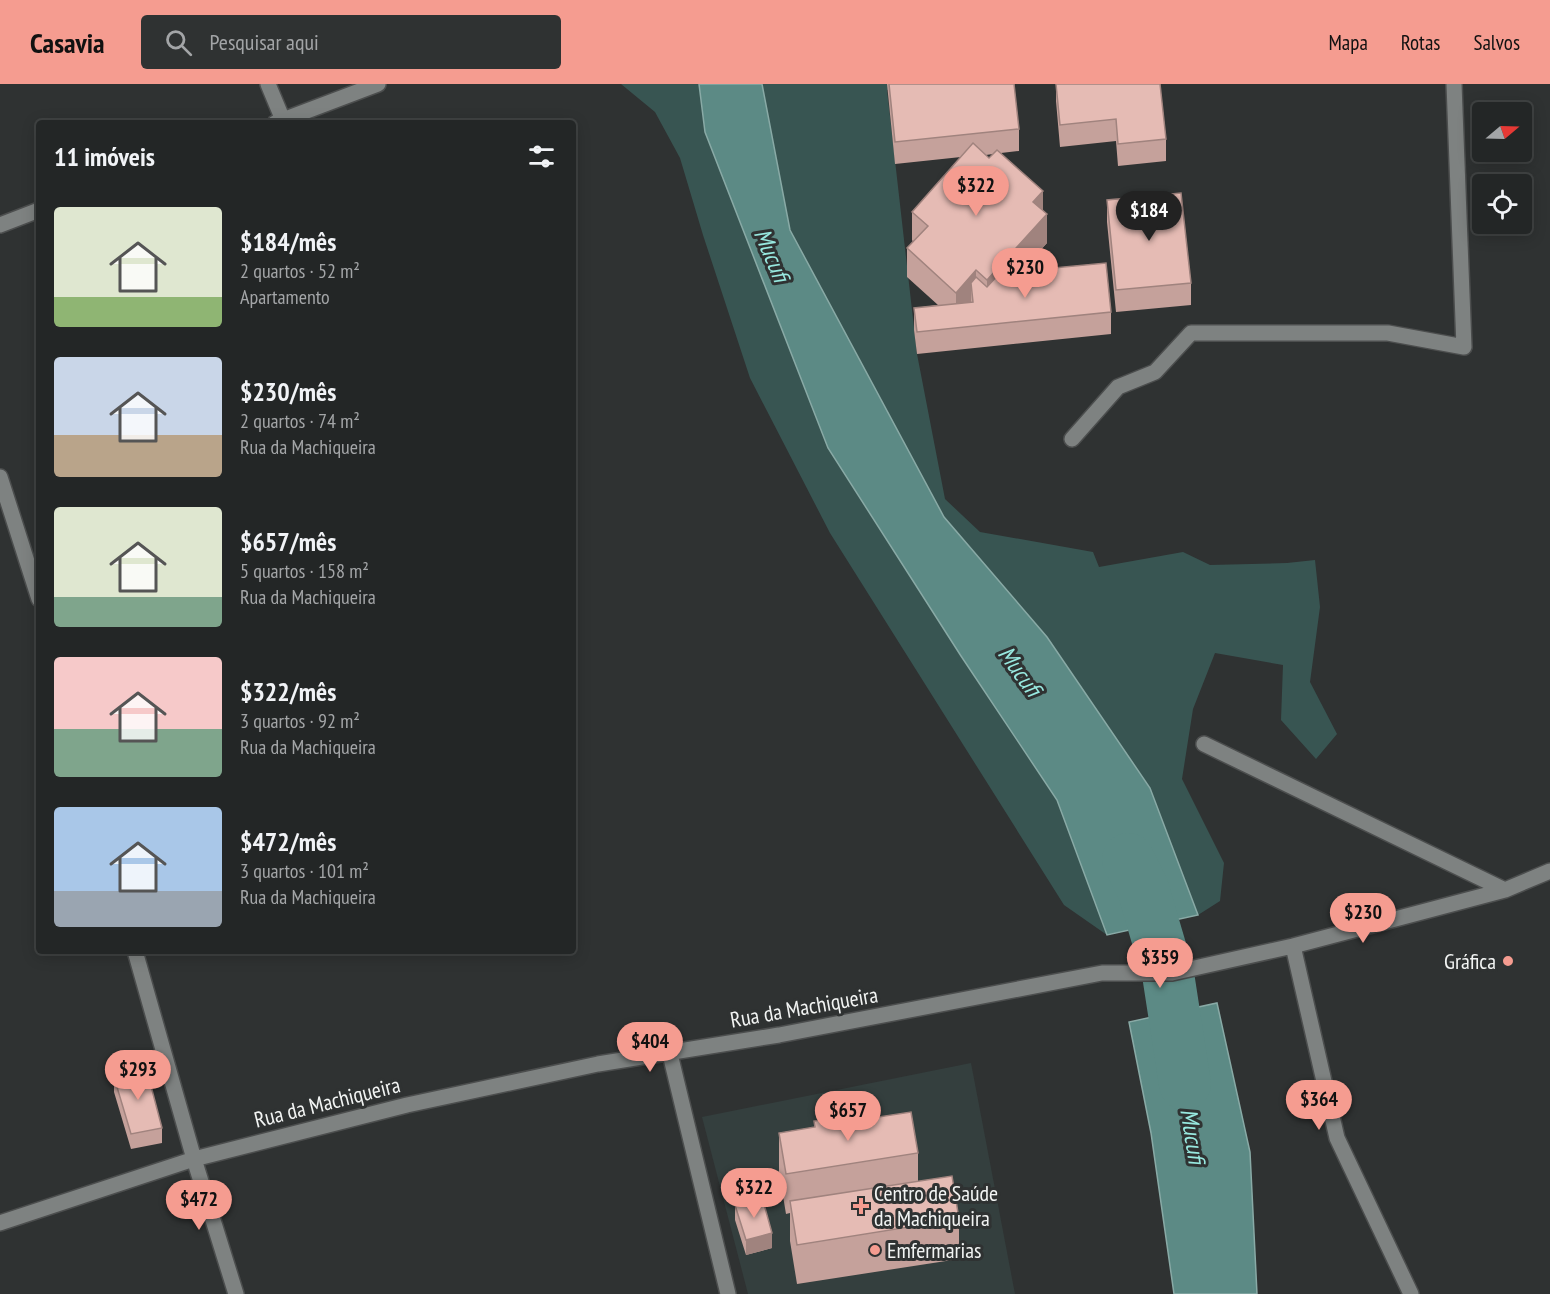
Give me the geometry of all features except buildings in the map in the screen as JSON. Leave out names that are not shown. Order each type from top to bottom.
[{"type":"street","points":[[268,84],[278,120]]},
{"type":"street","points":[[284,120],[378,84]]},
{"type":"street","points":[[1072,439],[1118,387],[1155,372],[1191,333],[1388,333],[1464,346],[1454,84]]},
{"type":"street","points":[[0,225],[36,211]]},
{"type":"street","points":[[0,477],[36,590]]},
{"type":"street","points":[[1204,744],[1504,890]]},
{"type":"street","name":"Rua da Machiqueira","points":[[0,1223],[194,1159],[407,1105],[598,1064],[779,1035],[1102,973],[1172,973],[1293,946],[1504,890],[1550,871]]},
{"type":"street","points":[[1293,946],[1337,1138],[1411,1294]]},
{"type":"street","points":[[136,954],[194,1159],[236,1294]]},
{"type":"street","points":[[670,1053],[728,1294]]},
{"type":"shaded area","points":[[621,84],[699,84],[705,132],[828,448],[961,656],[1057,800],[1107,935],[1064,905],[830,533],[750,378],[680,158],[655,112]]},
{"type":"shaded area","points":[[762,84],[937,84],[887,90],[917,354],[945,499],[980,532],[1093,552],[1099,567],[1183,552],[1210,565],[1315,560],[1320,607],[1310,682],[1337,734],[1316,759],[1281,720],[1283,665],[1215,653],[1193,709],[1182,779],[1224,863],[1220,901],[1198,915],[1150,788],[1047,637],[944,517],[790,230]]},
{"type":"shaded area","name":"Centro de Saúde da Machiqueira","points":[[971,1063],[1015,1294],[748,1294],[702,1117]]},
{"type":"water","points":[[699,84],[762,84],[790,230],[944,517],[1047,637],[1150,788],[1198,915],[1107,935],[1057,800],[961,656],[828,448],[705,132]]},
{"type":"water","points":[[1217,1003],[1250,1152],[1257,1294],[1174,1294],[1151,1133],[1129,1022]]},
{"type":"waterway","name":"Mucufi","points":[[1128,859],[1143,889],[1168,974],[1185,1084]]},
{"type":"place","name":"Gráfica","points":[[1508,961]]},
{"type":"place","name":"Centro de Saúde da Machiqueira","points":[[861,1206]]},
{"type":"place","name":"Emfermarias","points":[[875,1250]]}]
